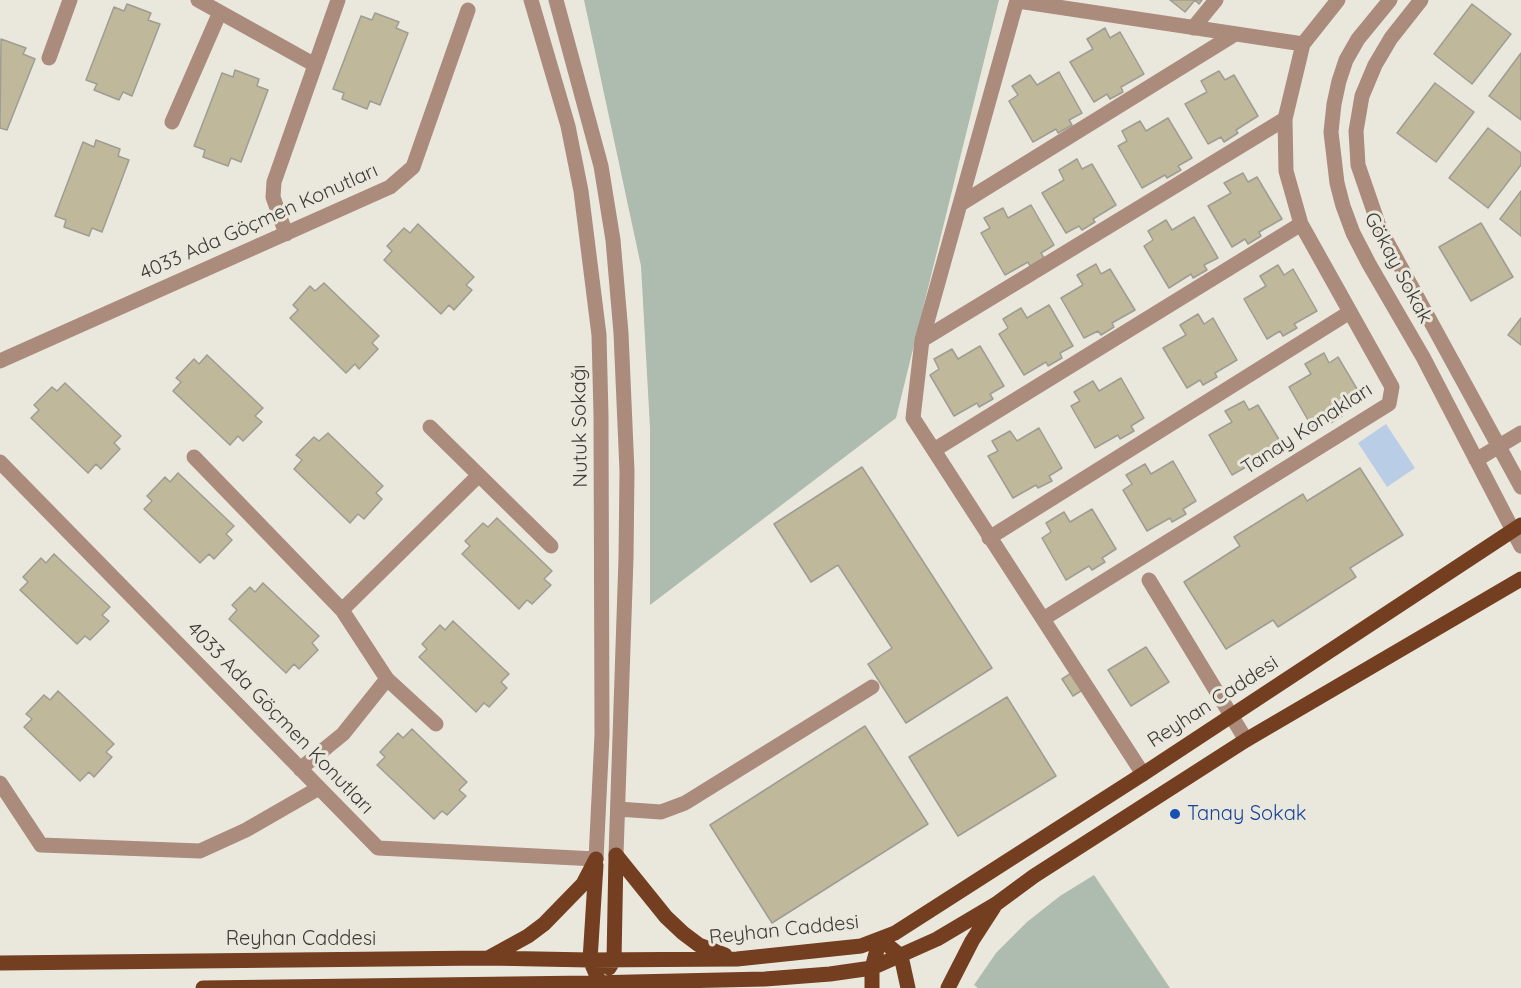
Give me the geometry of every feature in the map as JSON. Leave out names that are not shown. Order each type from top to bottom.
[{"type":"main road","name":"Reyhan Caddesi","points":[[0,963],[487,958],[737,959],[861,946],[895,933],[1143,774],[1517,527]]},
{"type":"main road","points":[[203,988],[765,979],[872,968],[937,939],[996,904],[1034,876],[1246,740],[1521,579]]},
{"type":"main road","points":[[616,855],[666,917],[682,933],[699,945],[737,959]]},
{"type":"main road","points":[[600,983],[614,960],[616,855]]},
{"type":"main road","points":[[487,958],[528,936],[544,924],[583,884],[596,859]]},
{"type":"main road","points":[[596,859],[590,960],[600,983]]},
{"type":"main road","points":[[948,988],[972,941],[996,904]]},
{"type":"main road","points":[[872,988],[872,968],[880,939],[902,956],[908,988]]},
{"type":"main road","points":[[765,979],[783,988]]},
{"type":"street","points":[[49,58],[70,0]]},
{"type":"street","points":[[286,234],[273,197],[274,182],[338,0]]},
{"type":"street","name":"Nutuk Sokağı","points":[[531,0],[568,126],[581,191],[599,335],[603,565],[602,735],[596,859]]},
{"type":"street","points":[[556,0],[601,166],[612,240],[621,333],[627,471],[616,855]]},
{"type":"street","points":[[1143,774],[913,418],[922,340],[1017,0],[1084,5],[1193,28],[1303,44]]},
{"type":"street","points":[[1193,28],[1216,0]]},
{"type":"street","name":"Tanay Konakları","points":[[1043,619],[1389,404],[1392,387],[1301,224],[1286,171],[1285,119],[1303,44],[1338,0]]},
{"type":"street","name":"Gökay Sokak","points":[[1390,0],[1358,39],[1346,60],[1339,81],[1331,132],[1337,183],[1353,233],[1476,460],[1517,527],[1521,546]]},
{"type":"street","name":"Gökay Sokak","points":[[1421,0],[1391,38],[1375,65],[1362,96],[1356,131],[1358,165],[1380,229],[1521,487]]},
{"type":"street","points":[[204,1],[315,65]]},
{"type":"street","name":"4033 Ada Göçmen Konutları","points":[[0,361],[390,187],[414,167],[468,10]]},
{"type":"street","points":[[172,122],[220,12]]},
{"type":"street","points":[[962,203],[1235,34]]},
{"type":"street","points":[[922,340],[1285,119]]},
{"type":"street","points":[[934,450],[1301,224]]},
{"type":"street","points":[[989,537],[1350,312]]},
{"type":"street","points":[[430,427],[551,546]]},
{"type":"street","points":[[1476,460],[1521,433]]},
{"type":"street","points":[[194,457],[342,610],[387,679],[436,724]]},
{"type":"street","name":"4033 Ada Göçmen Konutları","points":[[0,462],[378,848],[596,859]]},
{"type":"street","points":[[342,610],[478,476]]},
{"type":"street","points":[[1149,580],[1246,740]]},
{"type":"street","points":[[300,769],[343,734],[387,679]]},
{"type":"street","points":[[618,809],[661,812],[685,803],[872,687]]},
{"type":"street","points":[[0,783],[41,845],[200,851],[246,830],[319,788]]},
{"type":"green space","points":[[584,0],[999,0],[896,418],[650,605],[650,428],[641,266]]},
{"type":"green space","points":[[1094,875],[1170,988],[978,988],[974,985],[996,953],[1027,922],[1060,896]]},
{"type":"water","points":[[1386,424],[1415,468],[1387,487],[1358,443]]},
{"type":"building","points":[[1170,0],[1195,0],[1185,12]]},
{"type":"building","points":[[127,4],[151,13],[148,20],[160,24],[132,96],[123,92],[119,100],[94,90],[97,84],[86,80],[114,7],[124,11]]},
{"type":"building","points":[[1472,4],[1511,34],[1472,84],[1434,54]]},
{"type":"building","points":[[375,13],[399,22],[396,28],[408,33],[380,105],[370,101],[367,109],[342,99],[344,93],[333,89],[361,16],[372,20]]},
{"type":"building","points":[[1105,28],[1110,38],[1120,32],[1144,74],[1121,87],[1123,92],[1110,99],[1107,94],[1094,102],[1070,62],[1093,49],[1087,39]]},
{"type":"building","points":[[1,39],[26,48],[23,54],[35,59],[7,130],[0,128]]},
{"type":"building","points":[[1521,53],[1521,120],[1489,96]]},
{"type":"building","points":[[235,70],[259,79],[257,86],[268,90],[241,162],[231,158],[228,166],[203,157],[205,150],[194,146],[222,73],[233,77]]},
{"type":"building","points":[[1219,71],[1225,80],[1234,75],[1258,116],[1236,130],[1238,133],[1224,142],[1221,137],[1208,144],[1185,104],[1207,92],[1201,81]]},
{"type":"building","points":[[1059,72],[1082,113],[1069,120],[1072,125],[1058,133],[1056,129],[1033,142],[1009,101],[1018,95],[1012,86],[1030,75],[1037,85]]},
{"type":"building","points":[[1435,83],[1474,112],[1436,162],[1397,133]]},
{"type":"building","points":[[1168,118],[1192,158],[1178,166],[1181,170],[1167,178],[1165,175],[1142,188],[1118,146],[1127,141],[1122,131],[1140,121],[1146,131]]},
{"type":"building","points":[[1488,128],[1521,153],[1521,165],[1488,208],[1449,178]]},
{"type":"building","points":[[96,140],[120,149],[118,156],[129,160],[102,232],[92,228],[89,236],[64,227],[66,220],[55,216],[83,142],[94,147]]},
{"type":"building","points":[[1077,159],[1082,169],[1092,164],[1116,205],[1093,219],[1095,222],[1082,230],[1079,226],[1066,233],[1042,193],[1064,180],[1059,170]]},
{"type":"building","points":[[1243,173],[1248,182],[1257,177],[1282,219],[1259,232],[1261,236],[1248,244],[1245,239],[1232,247],[1208,206],[1231,193],[1224,183]]},
{"type":"building","points":[[1521,191],[1521,236],[1500,219]]},
{"type":"building","points":[[1031,205],[1054,245],[1041,253],[1044,258],[1030,266],[1028,262],[1005,275],[981,233],[990,228],[984,218],[1003,208],[1008,218]]},
{"type":"building","points":[[1194,217],[1218,258],[1204,265],[1207,270],[1193,278],[1191,274],[1169,288],[1144,246],[1153,240],[1148,231],[1166,220],[1172,230]]},
{"type":"building","points":[[1481,223],[1513,277],[1471,301],[1439,247]]},
{"type":"building","points":[[418,224],[474,277],[466,285],[472,290],[454,310],[449,305],[441,314],[384,260],[392,251],[387,246],[404,228],[410,233]]},
{"type":"building","points":[[1096,264],[1101,274],[1110,269],[1135,310],[1112,323],[1114,327],[1101,335],[1098,331],[1084,338],[1061,298],[1083,285],[1077,275]]},
{"type":"building","points":[[1278,265],[1284,275],[1293,269],[1317,311],[1294,324],[1297,328],[1283,336],[1280,331],[1267,339],[1244,299],[1266,286],[1260,276]]},
{"type":"building","points":[[324,283],[379,336],[372,343],[378,349],[359,369],[355,364],[346,373],[290,318],[298,310],[293,305],[310,286],[315,291]]},
{"type":"building","points":[[1049,305],[1073,346],[1060,353],[1062,358],[1048,366],[1046,362],[1024,375],[999,334],[1008,328],[1003,319],[1021,308],[1027,318]]},
{"type":"building","points":[[1198,314],[1204,324],[1213,318],[1237,360],[1215,373],[1217,377],[1203,385],[1200,380],[1187,388],[1163,348],[1186,335],[1180,325]]},
{"type":"building","points":[[1521,318],[1521,345],[1508,335]]},
{"type":"building","points":[[980,346],[1004,386],[990,394],[993,399],[979,407],[977,403],[954,416],[930,375],[939,369],[934,359],[952,349],[958,359]]},
{"type":"building","points":[[1324,353],[1329,363],[1338,357],[1363,399],[1340,412],[1342,416],[1329,424],[1326,420],[1312,427],[1289,387],[1311,374],[1305,364]]},
{"type":"building","points":[[207,355],[263,408],[255,416],[262,422],[243,441],[238,436],[230,445],[173,391],[181,382],[176,378],[194,359],[199,364]]},
{"type":"building","points":[[1121,378],[1144,418],[1131,426],[1134,431],[1120,439],[1118,435],[1095,448],[1071,406],[1080,401],[1074,392],[1093,381],[1099,391]]},
{"type":"building","points":[[65,383],[121,436],[114,443],[120,449],[101,469],[96,464],[88,473],[31,418],[39,410],[34,405],[52,387],[57,391]]},
{"type":"building","points":[[1244,401],[1249,410],[1258,405],[1283,446],[1260,460],[1262,463],[1249,472],[1246,467],[1232,475],[1209,435],[1232,422],[1225,411]]},
{"type":"building","points":[[1039,428],[1062,468],[1049,476],[1052,481],[1038,488],[1036,485],[1013,498],[988,456],[998,451],[992,441],[1010,431],[1017,441]]},
{"type":"building","points":[[328,433],[383,486],[376,493],[382,499],[364,519],[358,514],[350,523],[294,469],[302,460],[296,455],[314,437],[319,441]]},
{"type":"building","points":[[1173,461],[1196,501],[1183,509],[1186,514],[1172,522],[1170,518],[1147,531],[1123,490],[1132,484],[1126,475],[1145,464],[1151,474]]},
{"type":"building","points":[[862,467],[992,668],[906,723],[868,664],[892,648],[838,565],[811,582],[774,524]]},
{"type":"building","points":[[1360,468],[1403,535],[1350,568],[1356,577],[1278,627],[1273,620],[1226,649],[1184,582],[1240,546],[1234,537],[1303,494],[1307,501]]},
{"type":"building","points":[[178,473],[234,526],[226,534],[232,540],[214,559],[209,554],[200,563],[144,509],[152,501],[147,496],[165,477],[170,482]]},
{"type":"building","points":[[1092,509],[1116,549],[1102,558],[1105,562],[1092,570],[1089,566],[1066,580],[1042,538],[1051,532],[1046,523],[1064,512],[1070,522]]},
{"type":"building","points":[[497,518],[552,571],[544,579],[551,585],[532,604],[527,600],[519,609],[462,554],[470,546],[465,541],[483,523],[488,527]]},
{"type":"building","points":[[54,554],[110,607],[102,615],[109,621],[90,640],[85,636],[77,644],[20,590],[28,582],[23,577],[41,558],[46,563]]},
{"type":"building","points":[[263,583],[319,636],[312,643],[318,650],[299,669],[294,664],[286,673],[229,619],[237,610],[232,605],[250,587],[255,592]]},
{"type":"building","points":[[453,621],[509,674],[501,682],[507,688],[489,707],[484,703],[476,712],[419,657],[427,649],[422,644],[440,625],[445,630]]},
{"type":"building","points":[[1146,647],[1169,682],[1131,706],[1108,670]]},
{"type":"building","points":[[1073,672],[1084,689],[1073,696],[1062,679]]},
{"type":"building","points":[[58,691],[114,744],[106,752],[112,757],[94,777],[89,772],[80,781],[24,727],[32,719],[26,714],[44,695],[50,700]]},
{"type":"building","points":[[1007,697],[1056,776],[958,836],[909,757]]},
{"type":"building","points":[[865,726],[928,824],[772,923],[710,825]]},
{"type":"building","points":[[412,729],[467,782],[459,790],[466,796],[447,815],[442,811],[434,819],[377,765],[385,757],[380,752],[398,733],[403,738]]},
{"type":"place","name":"Tanay Sokak","points":[[1175,814]]}]
